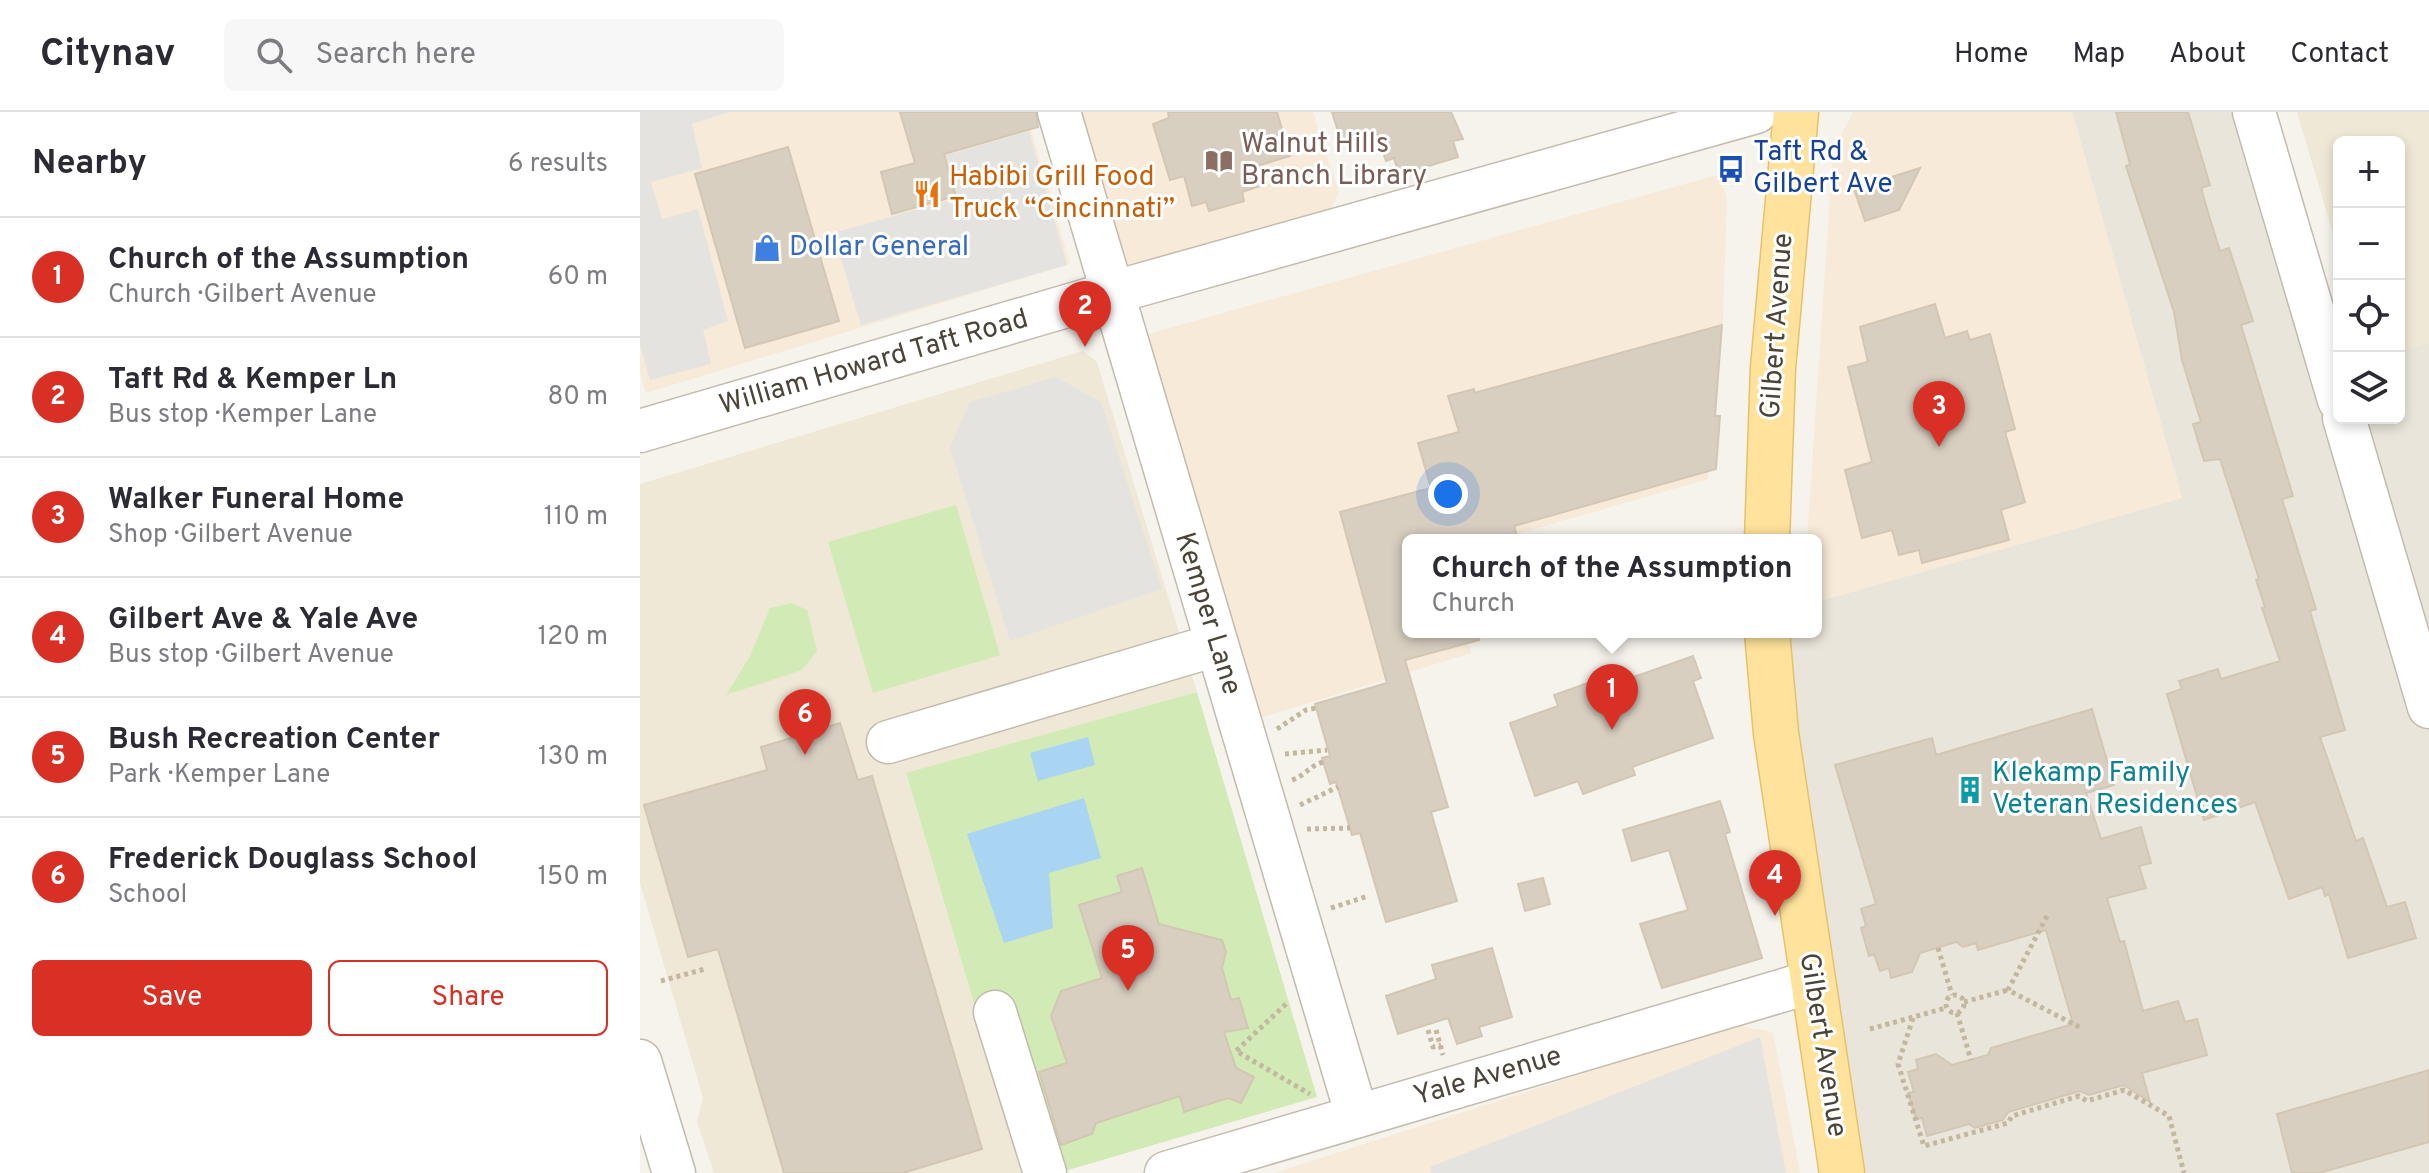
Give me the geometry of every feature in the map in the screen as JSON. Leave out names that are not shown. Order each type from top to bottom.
[{"type":"main road","name":"Gilbert Avenue","points":[[1767,534],[1773,368],[1796,112]]},
{"type":"main road","name":"Gilbert Avenue","points":[[1768,638],[1776,733],[1842,1173]]},
{"type":"street","name":"Kemper Lane","points":[[1059,112],[1216,645],[1339,1108]]},
{"type":"street","name":"William Howard Taft Road","points":[[640,431],[1111,293],[1756,112]]},
{"type":"street","points":[[2254,112],[2333,380]]},
{"type":"street","points":[[2346,424],[2429,707]]},
{"type":"street","points":[[888,742],[1216,645]]},
{"type":"street","name":"Yale Avenue","points":[[1166,1173],[1339,1108],[1811,982]]},
{"type":"street","points":[[995,1012],[1045,1173]]},
{"type":"street","points":[[640,1061],[674,1173]]},
{"type":"path","points":[[1273,731],[1316,708]]},
{"type":"path","points":[[1280,755],[1327,750]]},
{"type":"path","points":[[1288,781],[1300,777],[1309,766],[1323,762]]},
{"type":"path","points":[[1295,807],[1338,787]]},
{"type":"path","points":[[1302,829],[1350,828]]},
{"type":"path","points":[[1326,910],[1368,896]]},
{"type":"path","points":[[2008,990],[2047,916]]},
{"type":"path","points":[[1938,948],[1952,995]]},
{"type":"path","points":[[661,981],[705,969]]},
{"type":"path","points":[[1957,1013],[1964,1002],[2008,990],[2081,1028]]},
{"type":"path","points":[[1295,995],[1236,1051],[1339,1108]]},
{"type":"path","points":[[1946,1008],[1947,998],[1952,995],[1958,995],[1964,1002]]},
{"type":"path","points":[[1870,1029],[1946,1008],[1957,1013],[1971,1060]]},
{"type":"path","points":[[1913,1018],[1898,1064],[1924,1146],[2008,1123],[2012,1116],[2079,1096],[2087,1101],[2124,1090],[2169,1116],[2184,1173]]},
{"type":"path","points":[[1428,1030],[1433,1047],[1441,1045]]},
{"type":"path","points":[[1436,1030],[1446,1063]]},
{"type":"shaded area","points":[[640,112],[1026,112],[1070,264],[646,393],[640,374]]},
{"type":"shaded area","points":[[640,112],[729,112],[692,124],[702,168],[651,182],[662,219],[698,209],[728,321],[703,330],[711,364],[650,380],[640,345]]},
{"type":"shaded area","points":[[1059,112],[1313,112],[1339,193],[1316,235],[1111,293]]},
{"type":"shaded area","points":[[1853,112],[2072,112],[2182,498],[1822,600],[1822,534],[1807,534],[1833,150]]},
{"type":"shaded area","points":[[2072,112],[2254,112],[2333,396],[2333,424],[2405,424],[2405,349],[2429,342],[2429,1173],[1842,1173],[1768,638],[1822,638],[1822,600],[2182,498]]},
{"type":"shaded area","points":[[2297,112],[2429,112],[2429,342],[2405,349],[2405,136],[2333,136],[2333,234]]},
{"type":"shaded area","points":[[1029,131],[1067,265],[861,325],[833,233],[958,198],[946,155]]},
{"type":"shaded area","points":[[1717,175],[1727,197],[1723,319],[1708,479],[1517,534],[1402,534],[1402,638],[1467,638],[1471,653],[1260,718],[1148,334]]},
{"type":"shaded area","points":[[1083,351],[1097,362],[1197,692],[906,774],[1024,1173],[714,1173],[697,1122],[703,1098],[640,883],[640,484]]},
{"type":"shaded area","points":[[1056,377],[1101,402],[1162,589],[1010,641],[950,447],[970,402]]},
{"type":"shaded area","points":[[1734,1025],[1773,1032],[1800,1173],[1274,1173]]},
{"type":"shaded area","points":[[1760,1037],[1786,1173],[1432,1173],[1430,1167]]},
{"type":"green space","points":[[956,505],[1000,655],[873,693],[828,542]]},
{"type":"green space","points":[[792,603],[807,610],[817,651],[802,670],[726,695],[750,656],[770,608]]},
{"type":"green space","points":[[1197,692],[1317,1097],[1058,1173],[1024,1173],[906,773]]},
{"type":"water","points":[[1088,737],[1095,765],[1038,781],[1030,753]]},
{"type":"water","points":[[1084,798],[1101,858],[1049,873],[1053,928],[1004,943],[967,834]]},
{"type":"building","points":[[900,112],[1036,112],[1038,127],[944,154],[956,196],[892,214],[881,172],[915,163]]},
{"type":"building","name":"Walnut Hills Branch Library","points":[[1168,112],[1277,112],[1290,156],[1260,165],[1266,184],[1242,192],[1244,201],[1209,211],[1206,202],[1192,206],[1184,176],[1170,180],[1153,124],[1169,118]]},
{"type":"building","points":[[1332,112],[1451,112],[1463,139],[1453,141],[1458,157],[1399,175],[1394,158],[1386,161],[1376,131],[1341,141]]},
{"type":"building","points":[[2116,112],[2188,112],[2210,185],[2201,188],[2210,219],[2220,251],[2229,248],[2253,321],[2241,325],[2293,496],[2282,499],[2316,609],[2310,611],[2345,730],[2320,737],[2356,841],[2363,838],[2387,907],[2405,902],[2416,938],[2348,958],[2329,894],[2325,896],[2322,887],[2289,899],[2255,802],[2204,820],[2167,694],[2182,689],[2179,681],[2218,669],[2221,679],[2280,661],[2262,608],[2265,607],[2256,580],[2259,579],[2220,459],[2204,461],[2193,424],[2201,422],[2182,360],[2174,312],[2126,166],[2130,164]]},
{"type":"building","name":"Dollar General","points":[[788,147],[839,321],[745,348],[695,174]]},
{"type":"building","points":[[1920,168],[1899,210],[1865,221],[1854,189]]},
{"type":"building","points":[[1935,304],[1945,338],[1967,331],[1970,340],[1990,334],[2015,429],[2005,432],[2025,502],[2001,510],[2009,540],[1922,563],[1919,550],[1899,555],[1892,530],[1862,538],[1845,470],[1872,462],[1848,367],[1868,362],[1860,327]]},
{"type":"building","points":[[1722,325],[1715,416],[1720,416],[1716,469],[1514,526],[1516,534],[1402,534],[1402,638],[1479,640],[1405,660],[1448,807],[1431,812],[1457,901],[1386,922],[1360,833],[1352,835],[1336,782],[1330,784],[1322,758],[1330,756],[1315,704],[1387,683],[1340,512],[1431,488],[1418,443],[1459,432],[1448,396],[1474,389],[1474,393]]},
{"type":"building","points":[[1693,656],[1701,678],[1693,681],[1713,738],[1632,767],[1635,775],[1583,794],[1578,781],[1535,796],[1510,723],[1558,706],[1554,695],[1596,680],[1600,689]]},
{"type":"building","points":[[2092,709],[2114,785],[2086,793],[2101,839],[2141,827],[2151,863],[2139,866],[2146,888],[2107,898],[2120,942],[2124,941],[2143,1011],[2178,1001],[2185,1022],[2197,1019],[2207,1055],[2142,1073],[2150,1102],[2124,1085],[2089,1095],[2080,1091],[2008,1112],[2003,1120],[1975,1128],[1969,1124],[1927,1136],[1922,1118],[1916,1119],[1908,1093],[1914,1092],[1908,1072],[1918,1069],[1916,1060],[1936,1054],[1952,1065],[1988,1055],[1991,1048],[2073,1024],[2046,930],[1978,950],[1976,943],[1963,947],[1956,942],[1920,953],[1912,972],[1891,978],[1889,968],[1880,971],[1874,954],[1869,956],[1861,928],[1866,926],[1861,909],[1876,904],[1835,765],[1932,738],[1936,755]]},
{"type":"building","points":[[840,723],[858,780],[872,776],[982,1149],[903,1173],[784,1173],[718,949],[688,957],[644,805],[767,770],[761,747]]},
{"type":"building","points":[[1720,801],[1730,832],[1725,834],[1762,958],[1662,988],[1640,924],[1688,910],[1669,850],[1632,861],[1623,830]]},
{"type":"building","points":[[1142,868],[1159,924],[1222,940],[1226,952],[1222,968],[1231,1000],[1239,998],[1248,1028],[1224,1032],[1236,1068],[1254,1077],[1241,1103],[1228,1098],[1184,1112],[1180,1096],[1096,1123],[1092,1134],[1061,1145],[1039,1072],[1067,1063],[1051,1016],[1061,991],[1102,978],[1079,905],[1122,892],[1117,876]]},
{"type":"building","points":[[1543,878],[1550,904],[1525,911],[1518,884]]},
{"type":"building","points":[[1492,948],[1512,1017],[1479,1027],[1482,1036],[1457,1044],[1448,1018],[1398,1034],[1386,996],[1436,979],[1432,965]]},
{"type":"building","points":[[2429,1070],[2429,1142],[2319,1173],[2292,1173],[2277,1114]]},
{"type":"place","name":"Walnut Hills Branch Library","points":[[1219,161]]},
{"type":"place","name":"Taft Rd & Gilbert Ave","points":[[1731,169]]},
{"type":"place","name":"Habibi Grill Food Truck “Cincinnati”","points":[[927,194]]},
{"type":"place","name":"Dollar General","points":[[767,248]]},
{"type":"place","name":"Taft Rd & Kemper Ln","points":[[1085,347]]},
{"type":"place","name":"Walker Funeral Home","points":[[1939,447]]},
{"type":"place","name":"Church of the Assumption","points":[[1612,730]]},
{"type":"place","name":"Frederick Douglass School","points":[[805,755]]},
{"type":"place","name":"Klekamp Family Veteran Residences","points":[[1970,790]]},
{"type":"place","name":"Gilbert Ave & Yale Ave","points":[[1775,916]]},
{"type":"place","name":"Bush Recreation Center","points":[[1128,991]]}]
